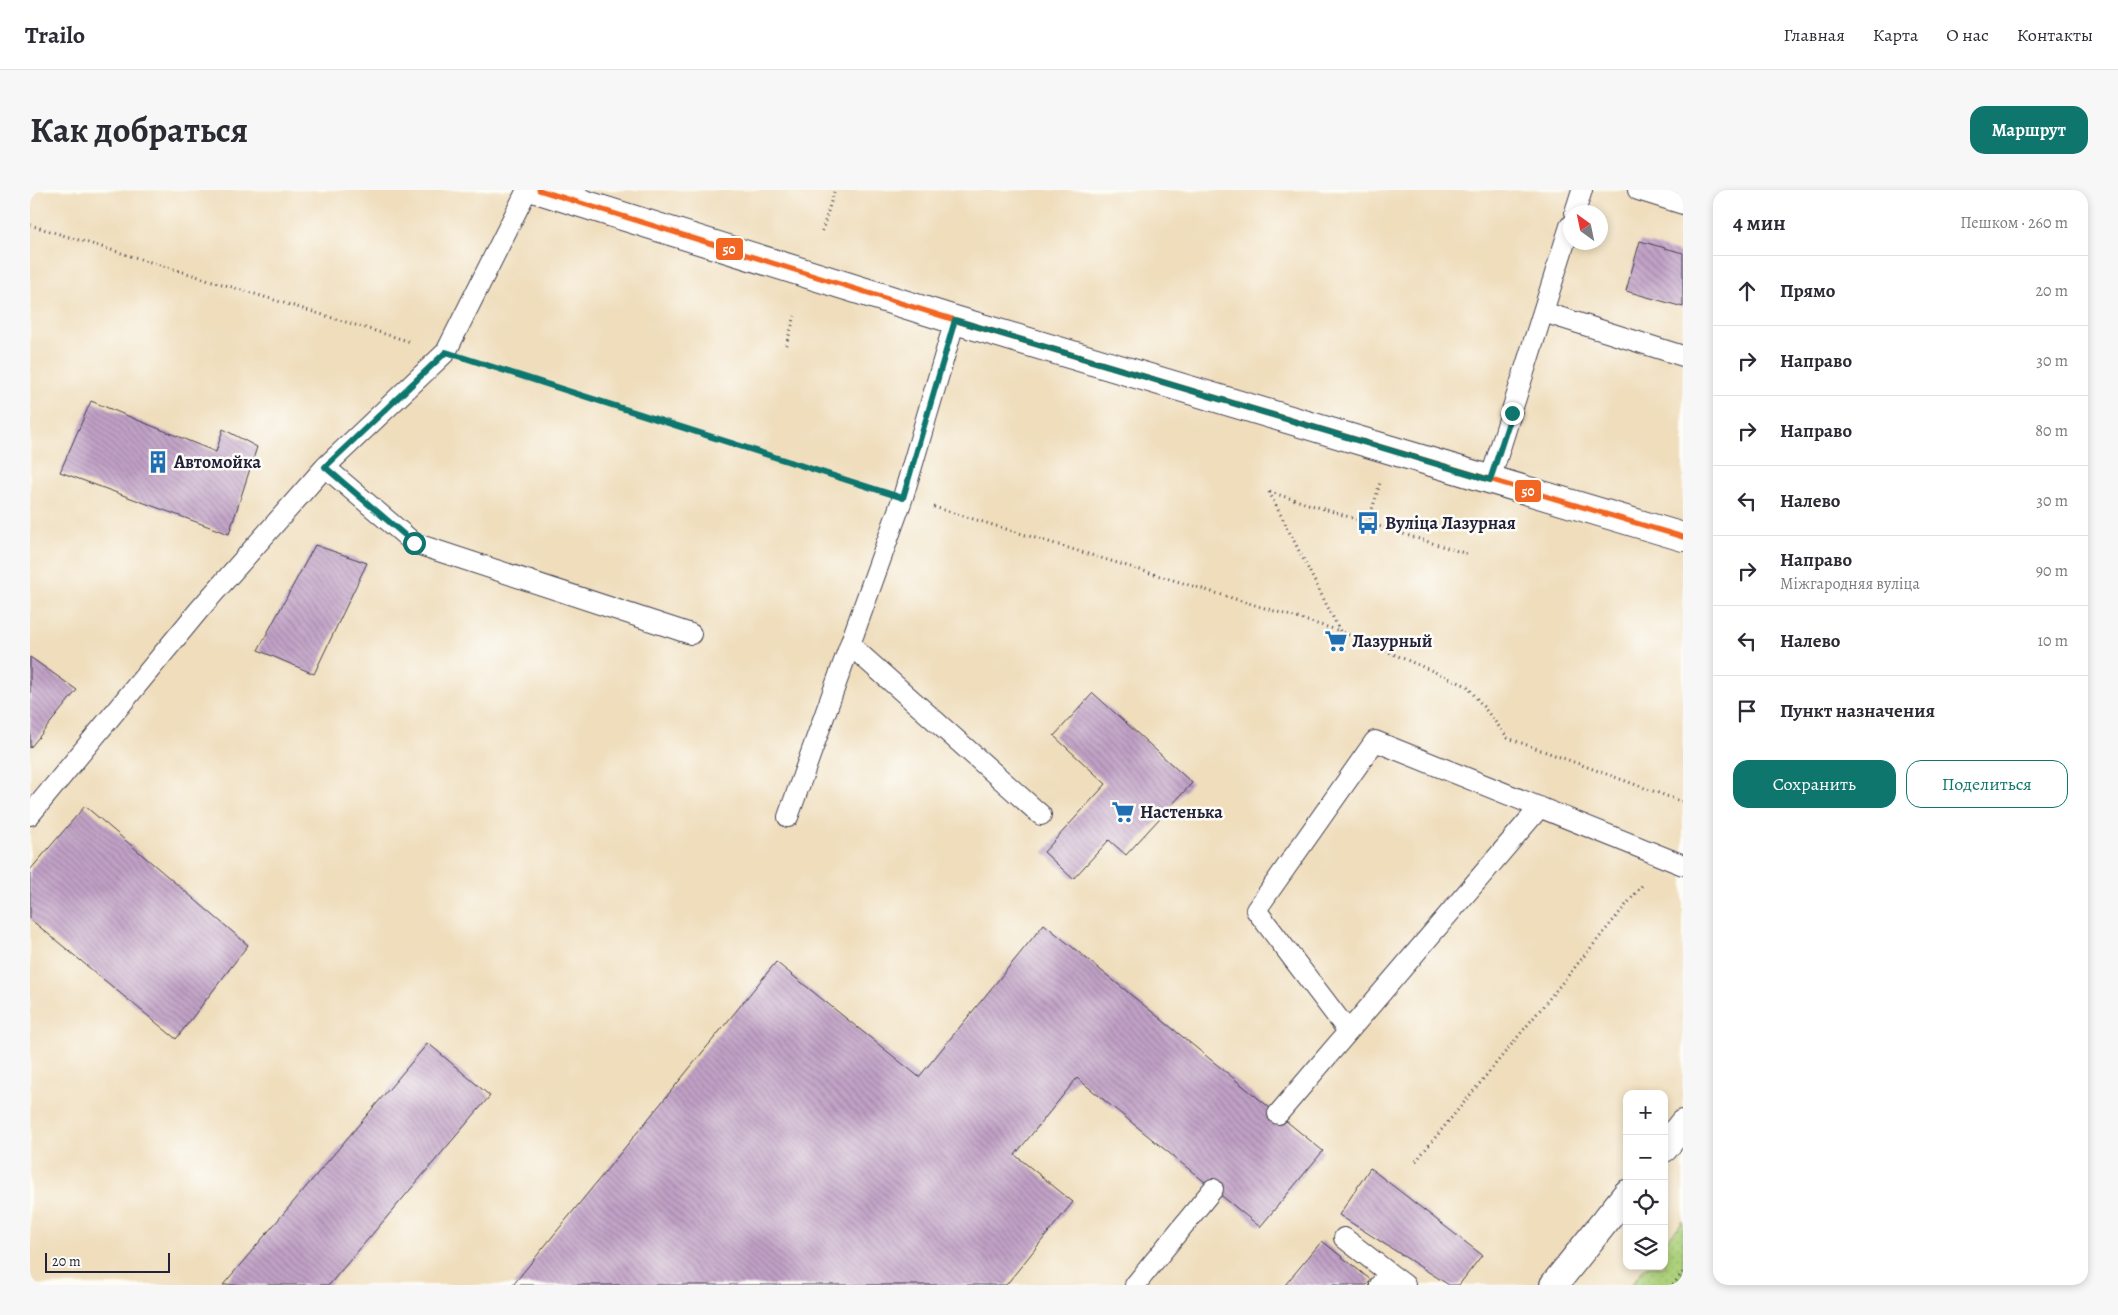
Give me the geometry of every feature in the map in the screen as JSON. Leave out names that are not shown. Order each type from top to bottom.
[{"type":"main road","points":[[539,190],[955,320],[1683,537]]},
{"type":"main road","points":[[1668,1143],[1683,1124]]},
{"type":"main road","points":[[1554,1285],[1623,1199]]},
{"type":"lane","points":[[30,815],[199,610],[325,467],[446,352],[527,190]]},
{"type":"lane","points":[[1577,205],[1582,190]]},
{"type":"lane","points":[[1638,190],[1683,204]]},
{"type":"lane","points":[[1490,480],[1563,248]]},
{"type":"lane","points":[[1543,312],[1683,356]]},
{"type":"lane","points":[[788,816],[903,498],[955,320]]},
{"type":"lane","points":[[325,467],[414,543],[691,634]]},
{"type":"lane","points":[[850,645],[1041,815]]},
{"type":"lane","points":[[1348,1031],[1256,910],[1375,741],[1683,865]]},
{"type":"lane","points":[[1278,1114],[1540,807]]},
{"type":"lane","points":[[1135,1285],[1213,1189]]},
{"type":"lane","points":[[1344,1238],[1384,1279],[1405,1285]]},
{"type":"path","points":[[822,231],[834,192]]},
{"type":"path","points":[[30,225],[446,352],[903,498],[1340,631],[1467,686],[1508,738],[1683,802]]},
{"type":"path","points":[[786,345],[795,316]]},
{"type":"path","points":[[1340,631],[1269,492],[1467,554]]},
{"type":"path","points":[[1416,1161],[1664,858]]},
{"type":"path","points":[[1673,1285],[1683,1272]]},
{"type":"green space","points":[[1683,1221],[1683,1285],[1631,1285],[1643,1270],[1668,1270],[1668,1239]]},
{"type":"building","points":[[1640,241],[1683,253],[1683,307],[1626,291]]},
{"type":"building","name":"Автомойка","points":[[91,401],[216,452],[223,429],[257,447],[229,534],[60,472]]},
{"type":"building","points":[[315,545],[367,563],[314,674],[258,650]]},
{"type":"building","points":[[30,657],[77,690],[30,748]]},
{"type":"building","name":"Настенька","points":[[1093,693],[1192,783],[1126,855],[1109,840],[1073,879],[1044,852],[1106,784],[1054,736]]},
{"type":"building","points":[[85,806],[248,945],[176,1039],[30,919],[30,870]]},
{"type":"building","points":[[1044,924],[1323,1151],[1260,1227],[1077,1078],[1015,1155],[1073,1202],[1006,1285],[513,1285],[776,962],[919,1077]]},
{"type":"building","points":[[428,1043],[490,1096],[329,1285],[223,1285]]},
{"type":"building","points":[[1370,1168],[1482,1255],[1459,1285],[1449,1285],[1339,1215]]},
{"type":"building","points":[[1322,1241],[1371,1280],[1367,1285],[1285,1285]]},
{"type":"transit line","name":"50","points":[[539,190],[955,320],[1683,537]]},
{"type":"place","name":"Автомойка","points":[[158,462]]},
{"type":"place","name":"Вуліца Лазурная","points":[[1368,523]]},
{"type":"place","name":"Лазурный","points":[[1336,641]]},
{"type":"place","name":"Настенька","points":[[1123,812]]},
{"type":"route","points":[[414,543],[325,467],[446,352],[903,498],[955,320],[1490,480],[1512,413]]}]
